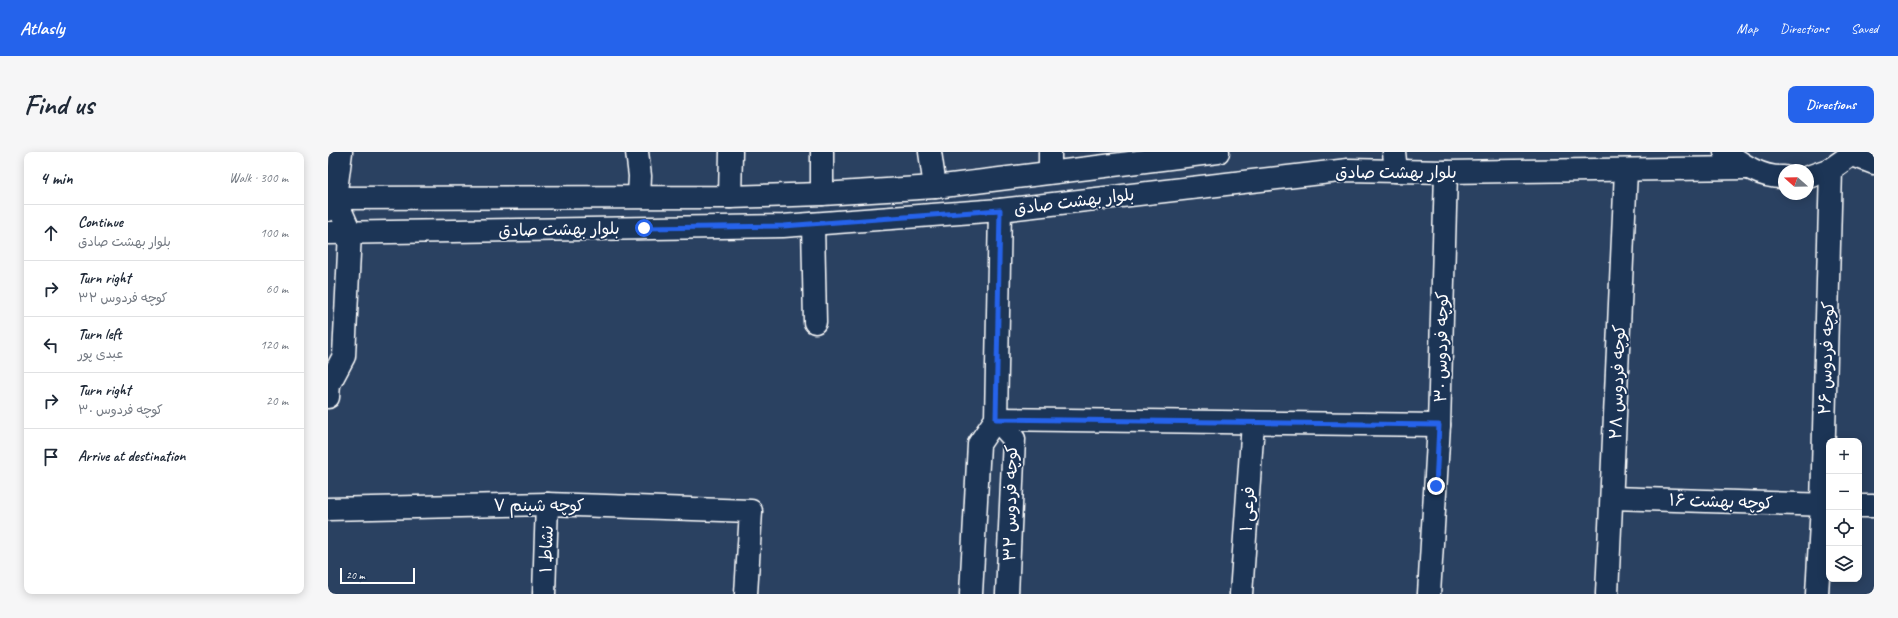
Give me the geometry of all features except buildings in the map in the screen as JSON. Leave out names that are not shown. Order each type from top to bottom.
[{"type":"street","points":[[328,388],[344,356],[350,232],[330,202],[341,152]]},
{"type":"street","points":[[637,152],[640,176],[640,196]]},
{"type":"street","points":[[730,197],[731,152]]},
{"type":"street","points":[[822,152],[822,194]]},
{"type":"street","points":[[930,152],[935,187]]},
{"type":"street","name":"بلوار بهشت صادق","points":[[330,202],[640,196],[730,197],[822,194],[935,187],[1050,162],[1218,152]]},
{"type":"street","points":[[1725,152],[1747,168],[1775,178],[1778,178]]},
{"type":"street","points":[[1814,175],[1831,169],[1854,153],[1874,163]]},
{"type":"street","name":"بلوار بهشت صادق","points":[[328,233],[783,226],[1000,210],[1348,170],[1395,162],[1446,172],[1747,168]]},
{"type":"street","name":"کوچه فردوس ۲۶","points":[[1826,474],[1831,169]]},
{"type":"street","name":"کوچه فردوس ۲۸","points":[[1607,594],[1626,170]]},
{"type":"street","name":"کوچه فردوس ۳۰","points":[[1429,594],[1439,425],[1446,172]]},
{"type":"street","points":[[1000,210],[996,419],[1439,425]]},
{"type":"street","points":[[813,224],[815,322]]},
{"type":"street","name":"کوچه فردوس ۳۲","points":[[971,594],[979,444],[996,419],[1014,439],[1008,594]]},
{"type":"street","name":"فرعی ۱","points":[[1241,594],[1253,423]]},
{"type":"street","name":"کوچه بهشت ۱۶","points":[[1612,498],[1826,505]]},
{"type":"street","name":"کوچه شبنم ۷","points":[[328,509],[547,504],[751,511],[746,594]]},
{"type":"street","name":"نشاط ۱","points":[[544,594],[547,504]]},
{"type":"street","name":"کوچه فردوس ۲۶","points":[[1817,594],[1826,505]]},
{"type":"street","points":[[1862,506],[1874,506]]},
{"type":"route","points":[[644,228],[783,226],[1000,210],[996,419],[1439,425],[1436,486]]}]
